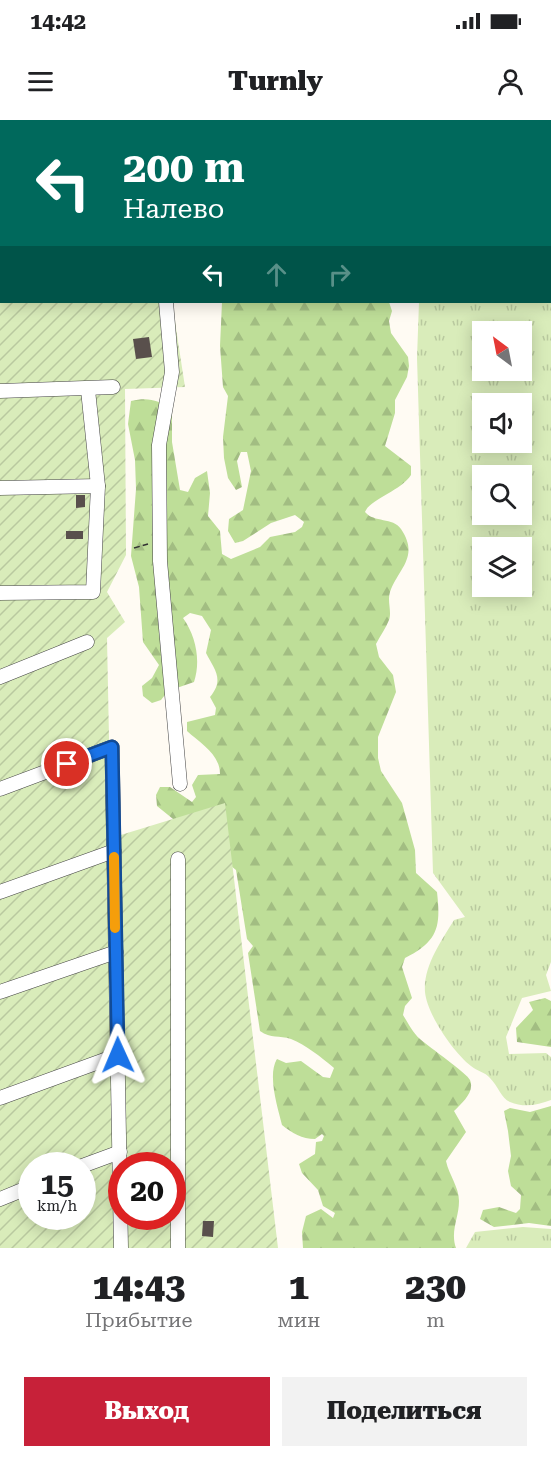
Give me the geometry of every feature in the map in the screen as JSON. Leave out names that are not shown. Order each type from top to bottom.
[{"type":"street","points":[[166,303],[172,372],[159,445],[160,561],[180,784]]},
{"type":"street","points":[[0,391],[88,390],[113,387]]},
{"type":"street","points":[[0,592],[93,592],[98,486],[88,390]]},
{"type":"street","points":[[0,488],[98,486]]},
{"type":"street","points":[[0,677],[87,642]]},
{"type":"street","points":[[0,789],[112,747],[120,1152]]},
{"type":"street","points":[[0,892],[114,851]]},
{"type":"street","points":[[178,859],[178,1248]]},
{"type":"street","points":[[0,992],[116,952]]},
{"type":"street","points":[[0,1098],[118,1055]]},
{"type":"street","points":[[0,1199],[18,1192]]},
{"type":"street","points":[[121,1230],[121,1248]]},
{"type":"green space","points":[[0,303],[172,303],[185,387],[125,389],[126,555],[107,592],[125,622],[107,638],[111,838],[225,803],[278,1248],[0,1248]]},
{"type":"green space","points":[[222,303],[389,303],[392,311],[389,321],[391,333],[408,357],[407,377],[395,400],[395,413],[385,446],[411,466],[411,475],[400,486],[368,507],[365,512],[373,518],[398,525],[408,547],[406,562],[390,592],[389,620],[376,644],[379,657],[393,675],[396,692],[378,737],[378,758],[381,771],[402,803],[415,850],[416,873],[437,892],[438,915],[435,932],[431,939],[416,952],[405,958],[402,967],[412,998],[405,1006],[403,1015],[417,1037],[463,1072],[471,1084],[467,1097],[454,1111],[466,1132],[446,1161],[459,1196],[454,1230],[456,1248],[303,1248],[302,1232],[306,1216],[321,1209],[333,1218],[335,1213],[323,1206],[318,1190],[302,1173],[299,1164],[315,1154],[316,1142],[322,1141],[324,1136],[322,1134],[315,1139],[306,1138],[282,1125],[274,1092],[274,1066],[277,1059],[286,1063],[301,1061],[323,1077],[330,1078],[334,1068],[297,1042],[260,1031],[248,953],[253,946],[247,939],[236,870],[157,806],[156,795],[160,787],[170,787],[192,802],[196,797],[192,785],[198,775],[220,774],[213,755],[187,731],[187,722],[215,715],[216,708],[210,697],[217,685],[217,674],[206,653],[211,630],[202,616],[190,613],[183,618],[196,649],[197,666],[194,682],[168,691],[161,700],[152,703],[143,696],[142,686],[152,678],[159,665],[143,642],[139,587],[131,556],[136,489],[135,460],[128,424],[131,401],[153,400],[172,409],[172,442],[180,490],[188,492],[195,478],[207,471],[210,493],[208,516],[220,531],[222,554],[231,559],[260,547],[270,537],[295,532],[302,527],[304,522],[295,515],[271,523],[243,541],[235,543],[228,531],[229,519],[243,510],[251,471],[247,452],[241,452],[237,461],[242,487],[236,490],[228,478],[224,458],[223,437],[228,396],[223,387],[220,346]]},
{"type":"green space","points":[[419,303],[551,303],[551,962],[546,975],[551,991],[522,998],[506,1037],[509,1054],[546,1053],[551,1057],[551,1100],[526,1105],[515,1104],[507,1100],[488,1076],[471,1066],[456,1052],[430,1011],[425,982],[430,963],[454,920],[465,917],[433,873],[417,358]]},
{"type":"green space","points":[[545,998],[551,1001],[551,1047],[517,1042],[516,1028],[533,1010],[529,1002]]},
{"type":"green space","points":[[551,1106],[551,1226],[529,1223],[494,1227],[480,1219],[483,1210],[499,1207],[516,1213],[520,1209],[521,1195],[511,1186],[508,1171],[511,1156],[504,1111],[510,1108],[530,1112]]},
{"type":"green space","points":[[523,1227],[551,1229],[551,1248],[466,1248],[475,1232]]},
{"type":"building","points":[[149,337],[152,357],[136,359],[133,339]]},
{"type":"building","points":[[76,495],[85,495],[85,507],[76,508]]},
{"type":"building","points":[[66,531],[83,531],[83,539],[66,539]]},
{"type":"building","points":[[203,1221],[214,1221],[213,1237],[202,1236]]},
{"type":"slow traffic","points":[[114,857],[115,928]]},
{"type":"route","points":[[67,764],[112,747],[118,1055]]}]
